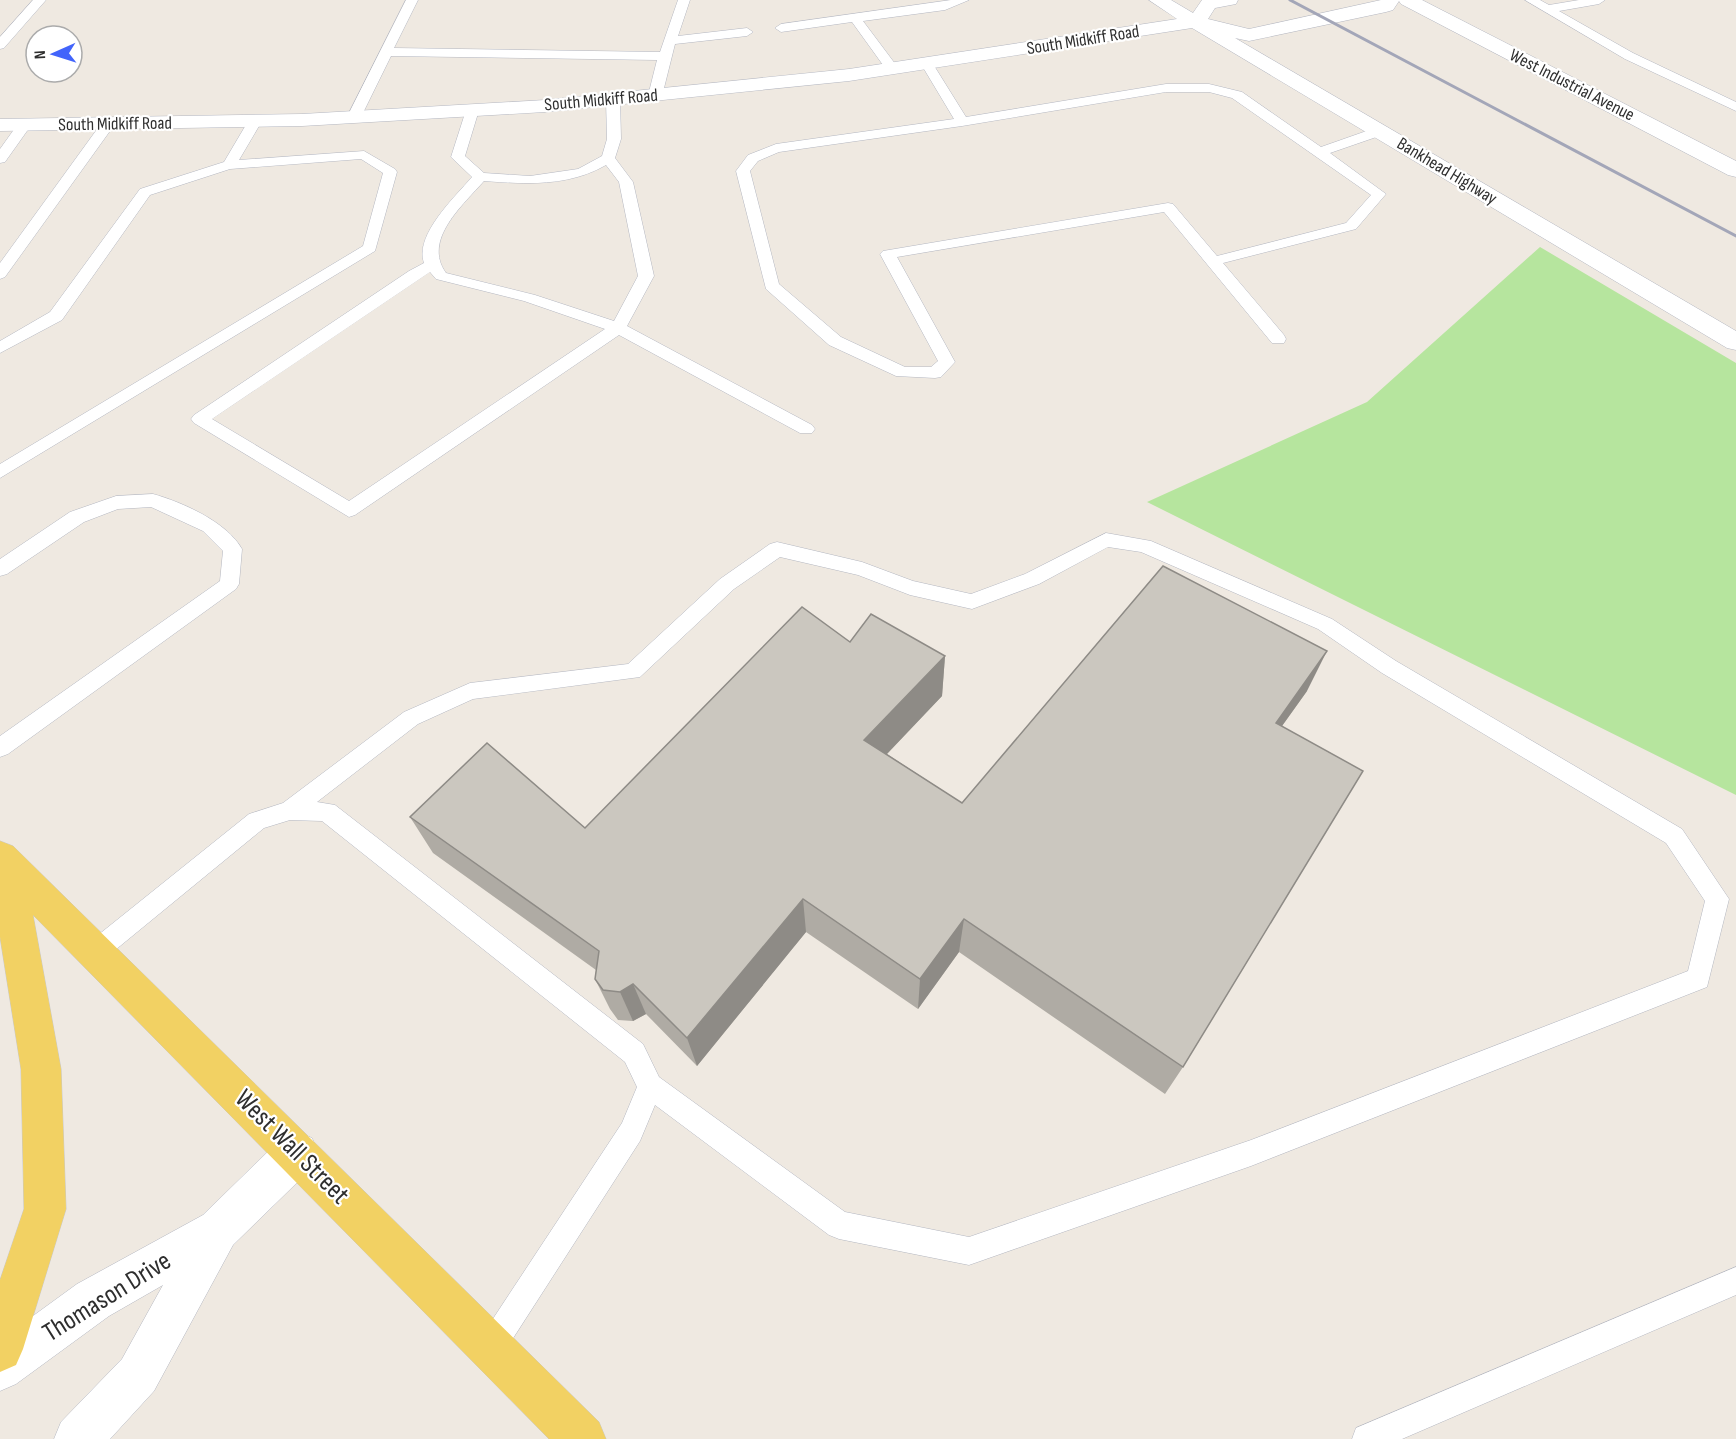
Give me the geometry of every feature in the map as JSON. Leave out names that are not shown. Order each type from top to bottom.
[{"type":"main road","name":"Bankhead Highway","points":[[1158,0],[1736,342]]},
{"type":"main road","points":[[1196,22],[1209,3],[1228,0]]},
{"type":"main road","name":"South Midkiff Road","points":[[0,125],[255,122],[472,110],[655,96],[893,69],[1196,22],[1249,35],[1386,6],[1390,0]]},
{"type":"main road","name":"West Industrial Avenue","points":[[1408,0],[1736,170]]},
{"type":"main road","points":[[0,1349],[45,1209],[41,1069],[3,860]]},
{"type":"main road","name":"West Wall Street","points":[[3,860],[582,1439]]},
{"type":"main road","name":"Thomason Drive","points":[[0,1368],[93,1300],[218,1230],[297,1153]]},
{"type":"main road","name":"Thomason Drive","points":[[78,1439],[138,1375],[218,1230]]},
{"type":"lane","points":[[0,45],[40,0]]},
{"type":"lane","points":[[354,117],[412,0]]},
{"type":"lane","points":[[655,96],[665,56],[684,0]]},
{"type":"lane","points":[[781,28],[945,6],[963,0]]},
{"type":"lane","points":[[1531,0],[1629,56],[1736,107]]},
{"type":"lane","points":[[1548,9],[1599,0]]},
{"type":"lane","points":[[855,18],[893,69]]},
{"type":"lane","points":[[670,41],[747,32]]},
{"type":"lane","points":[[386,52],[665,56]]},
{"type":"lane","points":[[927,64],[962,122]]},
{"type":"lane","points":[[1213,261],[1351,226],[1379,194],[1238,95],[1209,88],[1166,88],[962,122],[776,148],[753,158],[743,171],[772,286],[834,341],[902,372],[935,373],[947,362],[888,254],[1168,207],[1213,261],[1278,339]]},
{"type":"lane","points":[[472,110],[459,157],[480,177],[530,180],[582,173],[608,158],[614,139],[613,99]]},
{"type":"lane","points":[[229,165],[255,122]]},
{"type":"lane","points":[[0,159],[25,124]]},
{"type":"lane","points":[[0,274],[108,124]]},
{"type":"lane","points":[[1321,152],[1380,131]]},
{"type":"lane","points":[[0,348],[56,316],[145,192],[229,165],[364,155],[390,172],[370,248],[0,472]]},
{"type":"lane","points":[[433,265],[414,274],[200,419],[349,510],[618,328],[646,276],[626,182],[608,158]]},
{"type":"lane","points":[[480,177],[437,229],[430,256],[441,276],[529,298],[618,328],[806,429]]},
{"type":"lane","points":[[0,570],[77,517],[116,503],[153,500],[210,526],[233,549],[229,584],[0,748]]},
{"type":"lane","points":[[95,952],[257,821],[290,810],[411,718],[470,691],[633,671],[727,584],[777,549],[862,569],[910,588],[972,602],[1032,579],[1106,540],[1144,546],[1325,624],[1389,667],[1674,836],[1718,898],[1698,978],[1251,1153],[969,1251],[839,1225],[650,1086],[634,1053],[327,812],[290,810]]},
{"type":"lane","points":[[491,1347],[631,1132],[650,1086]]},
{"type":"lane","points":[[1367,1439],[1736,1281]]},
{"type":"green space","points":[[1540,247],[1736,363],[1736,795],[1147,502],[1367,402]]},
{"type":"building","points":[[1163,566],[1327,651],[1276,723],[1363,771],[1183,1067],[964,919],[920,979],[803,899],[687,1038],[633,984],[620,992],[603,990],[595,979],[599,951],[410,817],[487,743],[585,828],[802,607],[850,642],[871,614],[945,656],[864,740],[962,803]]},
{"type":"railway","points":[[1290,0],[1736,236]]}]
